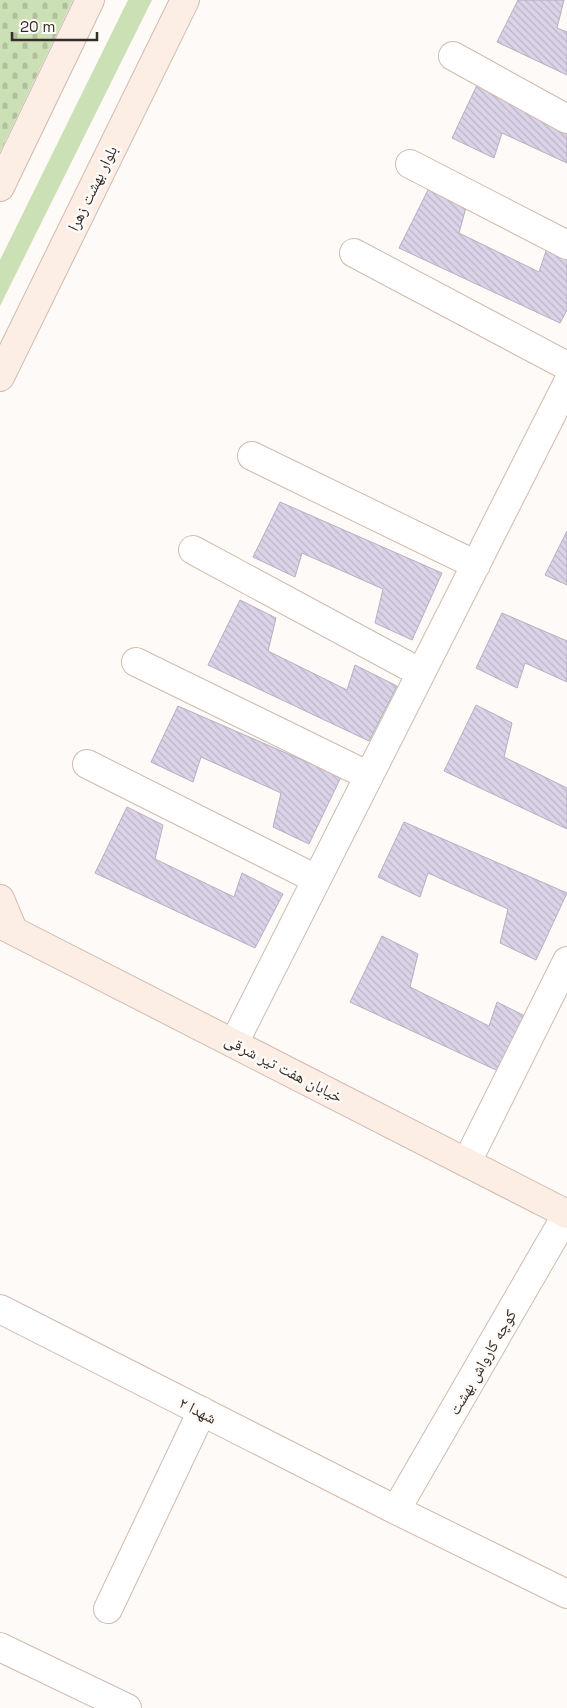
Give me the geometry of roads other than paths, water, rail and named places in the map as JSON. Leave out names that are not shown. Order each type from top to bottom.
[{"type":"main road","points":[[0,187],[90,0]]},
{"type":"main road","name":"بلوار بهشت زهرا","points":[[0,377],[185,0]]},
{"type":"main road","points":[[0,899],[6,927]]},
{"type":"main road","name":"خیابان هفت تیر شرقی","points":[[6,927],[567,1214]]},
{"type":"street","points":[[453,56],[567,119]]},
{"type":"street","points":[[410,164],[567,245]]},
{"type":"street","points":[[354,253],[567,366]]},
{"type":"street","points":[[234,1043],[567,384]]},
{"type":"street","points":[[252,456],[476,565]]},
{"type":"street","points":[[193,550],[421,673]]},
{"type":"street","points":[[136,662],[369,776]]},
{"type":"street","points":[[87,764],[316,879]]},
{"type":"street","points":[[467,1162],[567,961]]},
{"type":"street","name":"کوچه کارواش بهشت","points":[[396,1510],[567,1214]]},
{"type":"street","name":"شهدا ۲","points":[[0,1309],[396,1510],[567,1594]]},
{"type":"street","points":[[108,1609],[202,1411]]},
{"type":"street","points":[[0,1647],[127,1708]]}]
